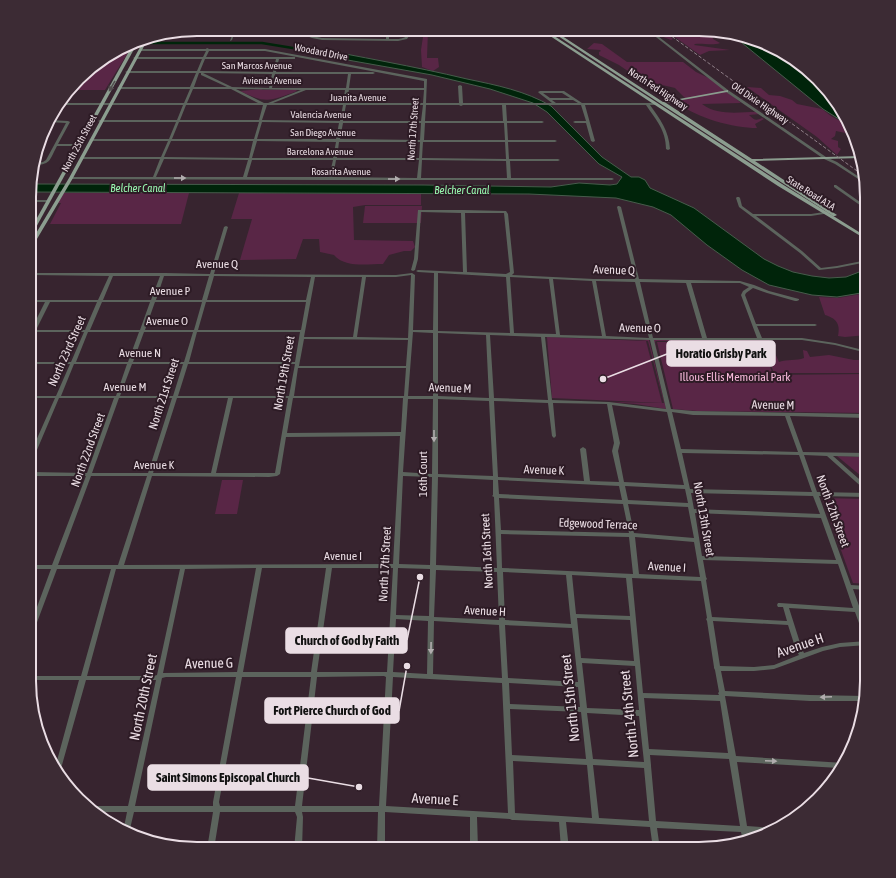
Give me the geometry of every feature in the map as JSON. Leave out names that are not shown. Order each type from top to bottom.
[{"type":"main road","name":"North Fed Highway","points":[[552,36],[744,161]]},
{"type":"main road","name":"North Fed Highway","points":[[560,36],[754,161]]},
{"type":"main road","name":"North 25th Street","points":[[36,237],[82,158],[100,121],[141,48]]},
{"type":"main road","points":[[570,48],[582,50]]},
{"type":"main road","name":"North 25th Street","points":[[36,220],[59,182],[131,51]]},
{"type":"main road","points":[[122,68],[123,71],[127,72]]},
{"type":"main road","points":[[119,73],[125,77]]},
{"type":"main road","points":[[656,104],[727,91]]},
{"type":"main road","points":[[74,153],[77,158],[82,158]]},
{"type":"main road","points":[[731,160],[735,158],[735,155]]},
{"type":"main road","points":[[744,161],[856,158]]},
{"type":"main road","name":"State Road A1A","points":[[744,161],[860,235]]},
{"type":"main road","name":"State Road A1A","points":[[754,161],[860,231]]},
{"type":"main road","points":[[47,201],[52,203],[54,207]]},
{"type":"street","points":[[231,40],[232,36]]},
{"type":"street","points":[[387,40],[388,36]]},
{"type":"street","points":[[313,37],[322,39],[387,40],[406,38],[408,36]]},
{"type":"street","name":"Old Dixie Highway","points":[[656,36],[727,91],[825,158],[836,163],[859,178]]},
{"type":"street","name":"Woodard Drive","points":[[141,48],[265,50],[426,80]]},
{"type":"street","points":[[154,178],[208,49]]},
{"type":"street","points":[[135,58],[305,58]]},
{"type":"street","points":[[270,88],[278,58]]},
{"type":"street","name":"San Marcos Avenue","points":[[127,72],[386,73]]},
{"type":"street","points":[[199,73],[265,105],[308,88]]},
{"type":"street","points":[[331,179],[350,73]]},
{"type":"street","name":"North 17th Street","points":[[419,179],[426,80]]},
{"type":"street","points":[[460,86],[461,105]]},
{"type":"street","name":"Avienda Avenue","points":[[119,88],[426,89]]},
{"type":"street","points":[[556,105],[540,92],[563,92],[583,105],[593,141]]},
{"type":"street","points":[[548,99],[573,98]]},
{"type":"street","name":"Juanita Avenue","points":[[66,104],[656,104]]},
{"type":"street","points":[[245,178],[254,140],[265,105]]},
{"type":"street","points":[[504,105],[509,179]]},
{"type":"street","points":[[648,105],[662,123],[668,143],[668,149]]},
{"type":"street","points":[[39,163],[44,163],[57,144],[68,122],[56,121]]},
{"type":"street","name":"Valencia Avenue","points":[[100,121],[542,122]]},
{"type":"street","points":[[575,122],[587,122]]},
{"type":"street","name":"San Diego Avenue","points":[[91,140],[554,141]]},
{"type":"street","points":[[57,144],[80,144]]},
{"type":"street","name":"Barcelona Avenue","points":[[82,158],[558,160]]},
{"type":"street","name":"Rosarita Avenue","points":[[69,180],[154,178],[612,179]]},
{"type":"street","points":[[835,186],[860,203]]},
{"type":"street","points":[[738,198],[740,206],[801,252],[820,269],[860,262]]},
{"type":"street","points":[[36,201],[47,201]]},
{"type":"street","name":"North 13th Street","points":[[619,207],[679,450],[691,508],[704,579],[709,619],[745,835]]},
{"type":"street","name":"North 17th Street","points":[[381,842],[403,434],[407,397],[419,211],[463,211]]},
{"type":"street","points":[[465,274],[463,211],[504,212],[506,214],[512,273],[508,275],[512,334]]},
{"type":"street","points":[[751,215],[811,215],[826,214],[831,212]]},
{"type":"street","name":"North 21st Street","points":[[59,763],[82,678],[117,567],[150,475],[186,363],[226,227]]},
{"type":"street","name":"Avenue Q","points":[[36,274],[364,276],[436,272],[594,280],[740,282],[797,300]]},
{"type":"street","name":"16th Court","points":[[430,676],[436,272]]},
{"type":"street","points":[[402,275],[410,277],[415,273]]},
{"type":"street","name":"North 23rd Street","points":[[36,446],[112,274]]},
{"type":"street","name":"North 22nd Street","points":[[36,616],[163,274]]},
{"type":"street","name":"North 19th Street","points":[[277,474],[313,275]]},
{"type":"street","points":[[355,339],[364,276]]},
{"type":"street","points":[[551,278],[558,336]]},
{"type":"street","points":[[594,280],[604,337]]},
{"type":"street","points":[[688,281],[705,339]]},
{"type":"street","points":[[752,286],[744,292],[743,295],[760,339]]},
{"type":"street","name":"Avenue P","points":[[36,301],[308,301]]},
{"type":"street","points":[[36,324],[48,301]]},
{"type":"street","points":[[755,325],[815,324]]},
{"type":"street","name":"Avenue O","points":[[36,332],[303,331]]},
{"type":"street","name":"Avenue O","points":[[411,331],[651,339],[760,339],[817,341],[860,350]]},
{"type":"street","name":"North 16th Street","points":[[488,333],[512,816]]},
{"type":"street","points":[[543,335],[554,436]]},
{"type":"street","points":[[302,338],[410,339]]},
{"type":"street","name":"Avenue N","points":[[36,363],[186,363],[408,367]]},
{"type":"street","name":"Avenue M","points":[[36,398],[407,397],[609,403],[636,405],[669,411],[860,416]]},
{"type":"street","points":[[213,475],[232,398]]},
{"type":"street","points":[[609,403],[617,443],[615,449],[632,536],[636,576]]},
{"type":"street","name":"North 12th Street","points":[[787,415],[860,618]]},
{"type":"street","points":[[285,435],[403,434]]},
{"type":"street","points":[[583,449],[587,481]]},
{"type":"street","points":[[679,450],[860,455]]},
{"type":"street","points":[[828,454],[860,483]]},
{"type":"street","name":"Avenue K","points":[[36,474],[277,474]]},
{"type":"street","name":"Avenue K","points":[[401,474],[587,481],[687,489],[860,496]]},
{"type":"street","points":[[495,496],[626,502],[691,508],[824,516]]},
{"type":"street","name":"Edgewood Terrace","points":[[498,532],[632,536],[697,540]]},
{"type":"street","name":"Avenue I","points":[[700,558],[840,562]]},
{"type":"street","name":"Avenue I","points":[[36,567],[396,566],[704,579]]},
{"type":"street","name":"North 20th Street","points":[[128,826],[183,567]]},
{"type":"street","points":[[211,842],[217,809],[216,802],[259,567]]},
{"type":"street","points":[[298,842],[300,817],[298,808],[314,674],[329,567]]},
{"type":"street","name":"North 15th Street","points":[[569,574],[596,820]]},
{"type":"street","name":"North 14th Street","points":[[629,576],[632,618],[656,842]]},
{"type":"street","points":[[849,587],[860,588]]},
{"type":"street","points":[[803,656],[798,650],[790,623],[782,605],[857,610]]},
{"type":"street","points":[[574,616],[632,618]]},
{"type":"street","name":"Avenue H","points":[[393,617],[575,626]]},
{"type":"street","points":[[709,619],[790,623]]},
{"type":"street","name":"Avenue H","points":[[717,668],[754,669],[774,666],[822,649],[840,645],[860,644]]},
{"type":"street","points":[[579,660],[637,664]]},
{"type":"street","name":"Avenue G","points":[[36,678],[154,678],[160,676],[314,674],[430,676],[581,685]]},
{"type":"street","points":[[640,695],[859,698]]},
{"type":"street","points":[[506,706],[642,713]]},
{"type":"street","points":[[646,752],[836,765]]},
{"type":"street","points":[[509,758],[648,765]]},
{"type":"street","name":"Avenue E","points":[[99,809],[382,809],[760,830]]},
{"type":"street","points":[[473,814],[474,842]]},
{"type":"street","points":[[562,819],[564,842]]},
{"type":"green space","points":[[423,36],[428,36],[427,58],[438,58],[439,67],[433,71],[422,67],[421,50]]},
{"type":"green space","points":[[661,36],[670,36],[673,39],[671,40]]},
{"type":"green space","points":[[673,36],[712,36],[713,39],[720,43],[694,45],[730,50],[709,51],[700,55]]},
{"type":"green space","points":[[594,43],[602,44],[627,62],[683,62],[696,72],[715,81],[741,103],[702,104],[708,108],[721,112],[757,112],[760,114],[749,115],[755,120],[762,118],[764,119],[755,124],[757,128],[747,128],[705,118],[678,103],[685,98],[675,88],[641,80],[619,65],[599,55],[600,50],[587,49]]},
{"type":"green space","points":[[129,52],[105,90],[77,90],[99,69]]},
{"type":"green space","points":[[747,87],[761,88],[769,95],[780,96],[792,100],[797,104],[822,109],[840,121],[847,133],[836,131],[835,136],[831,139],[838,141],[838,147],[841,149],[837,155],[817,137]]},
{"type":"green space","points":[[261,89],[295,89],[297,91],[268,100],[256,98],[240,91]]},
{"type":"green space","points":[[64,193],[189,193],[181,224],[50,224],[61,203],[57,203]]},
{"type":"green space","points":[[239,193],[421,194],[421,205],[365,205],[353,207],[354,240],[413,241],[415,247],[411,251],[404,251],[389,255],[383,264],[363,265],[350,264],[334,255],[320,252],[319,239],[303,239],[296,259],[240,260],[252,219],[231,219]]},
{"type":"green space","points":[[365,206],[422,206],[421,223],[363,223]]},
{"type":"green space","points":[[860,294],[860,336],[838,336],[838,324],[832,318],[825,315],[819,297],[838,298]]},
{"type":"green space","points":[[547,337],[646,341],[662,403],[552,398]]},
{"type":"green space","points":[[625,339],[649,340],[666,409],[636,404],[610,402],[664,403],[648,341]]},
{"type":"green space","points":[[653,340],[769,340],[779,362],[804,358],[803,350],[807,351],[810,357],[829,355],[860,360],[860,373],[774,373],[761,341],[656,341],[670,410]]},
{"type":"green space","name":"Illous Ellis Memorial Park","points":[[657,342],[761,342],[773,375],[860,374],[860,413],[697,411],[673,409]]},
{"type":"green space","points":[[837,456],[860,457],[860,475]]},
{"type":"green space","points":[[222,480],[243,480],[237,514],[215,514]]},
{"type":"green space","points":[[822,498],[860,499],[860,584],[853,583]]},
{"type":"water","points":[[739,41],[760,48],[797,69],[813,83],[827,99],[839,119],[823,109]]},
{"type":"water","name":"Belcher Canal","points":[[305,46],[489,84],[531,96],[551,106],[602,157],[631,177],[639,177],[645,180],[650,188],[694,208],[764,259],[793,272],[812,276],[829,278],[846,277],[860,272],[860,293],[837,297],[812,295],[769,285],[742,270],[707,245],[671,215],[653,207],[616,198],[529,194],[36,192],[36,184],[423,185],[551,187],[579,183],[610,185],[617,184],[622,177],[599,164],[547,112],[533,103],[490,89],[432,75],[297,51]]},
{"type":"waterway","points":[[150,43],[262,43],[305,50]]},
{"type":"railway","points":[[671,36],[858,172]]},
{"type":"place","name":"Horatio Grisby Park","points":[[603,379]]},
{"type":"place","name":"Church of God by Faith","points":[[420,577]]},
{"type":"place","name":"Fort Pierce Church of God","points":[[407,666]]},
{"type":"place","name":"Saint Simons Episcopal Church","points":[[359,787]]}]
